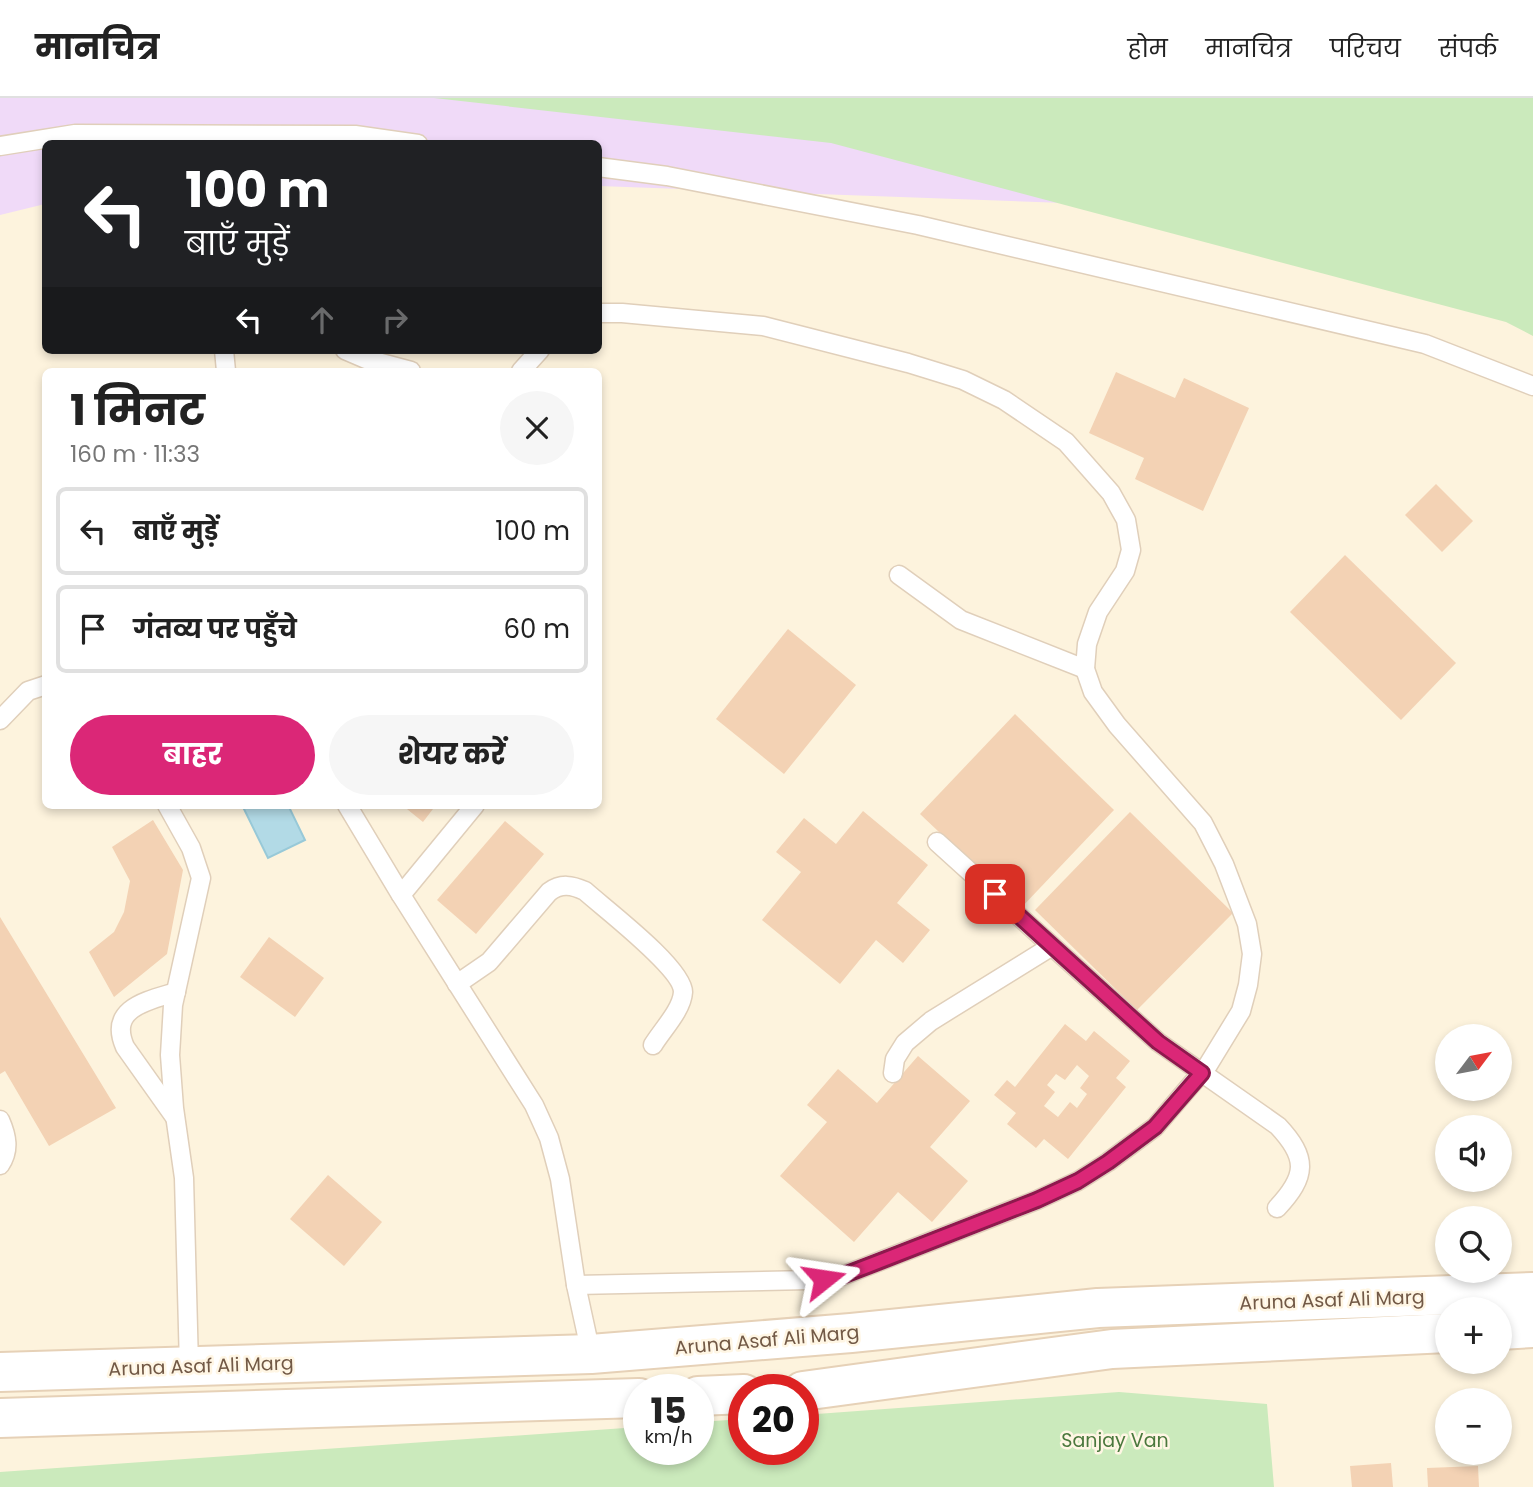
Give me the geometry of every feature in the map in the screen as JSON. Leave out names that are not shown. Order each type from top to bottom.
[{"type":"main road","name":"Aruna Asaf Ali Marg","points":[[0,1372],[590,1354],[851,1333],[1098,1308],[1533,1292]]},
{"type":"main road","points":[[1512,1329],[1533,1328]]},
{"type":"main road","name":"Aruna Asaf Ali Marg","points":[[819,1389],[1112,1349],[1435,1334]]},
{"type":"main road","points":[[0,1419],[623,1399]]},
{"type":"lane","points":[[0,146],[75,134],[206,139],[355,135],[390,140]]},
{"type":"lane","points":[[602,168],[667,176],[918,225],[1425,344],[1533,386]]},
{"type":"lane","points":[[576,1285],[839,1277],[1037,1200],[1078,1181],[1155,1127],[1202,1073],[1241,1011],[1252,954],[1247,923],[1224,864],[1203,823],[1117,725],[1093,692],[1085,669],[1087,643],[1098,612],[1125,571],[1131,550],[1126,520],[1111,493],[1066,442],[1004,400],[963,380],[908,363],[763,326],[602,313]]},
{"type":"lane","points":[[354,354],[400,368]]},
{"type":"lane","points":[[524,368],[536,354]]},
{"type":"lane","points":[[899,576],[961,620],[1085,669]]},
{"type":"lane","points":[[0,720],[28,691],[42,686]]},
{"type":"lane","points":[[169,809],[191,848],[201,878],[173,1005],[170,1055],[184,1178],[189,1366]]},
{"type":"lane","points":[[349,809],[534,1105],[549,1138],[560,1179],[576,1285],[590,1354]]},
{"type":"lane","points":[[401,895],[472,809]]},
{"type":"lane","points":[[937,842],[1158,1042],[1278,1126],[1292,1141],[1299,1153],[1301,1175],[1292,1192],[1277,1208]]},
{"type":"lane","points":[[457,984],[489,962],[549,892],[556,887],[575,886],[585,891],[665,961],[681,983],[683,995],[678,1008],[653,1045]]},
{"type":"lane","points":[[893,1073],[895,1059],[905,1043],[931,1021],[1052,946]]},
{"type":"lane","points":[[175,1117],[125,1047],[120,1035],[121,1022],[136,1006],[176,992]]},
{"type":"lane","points":[[0,1120],[7,1146],[0,1166]]},
{"type":"shaded area","points":[[0,98],[1533,98],[1533,220],[602,186],[602,140],[42,140],[42,205],[0,215]]},
{"type":"green space","points":[[434,98],[1533,98],[1533,336],[1506,322],[831,143]]},
{"type":"green space","name":"Sanjay Van","points":[[1119,1392],[1267,1404],[1274,1487],[0,1487],[0,1472],[623,1428],[623,1465],[714,1465],[714,1421],[728,1420],[728,1465],[819,1465],[819,1414]]},
{"type":"water","points":[[244,809],[290,809],[305,840],[268,858]]},
{"type":"building","points":[[1116,372],[1175,398],[1184,378],[1249,408],[1203,511],[1135,479],[1144,458],[1089,433]]},
{"type":"building","points":[[1436,484],[1473,521],[1442,552],[1405,515]]},
{"type":"building","points":[[1345,555],[1456,663],[1401,720],[1290,612]]},
{"type":"building","points":[[788,629],[856,685],[784,774],[716,719]]},
{"type":"building","points":[[1015,714],[1114,810],[1020,909],[920,814]]},
{"type":"building","points":[[407,809],[433,809],[423,822]]},
{"type":"building","points":[[863,811],[928,865],[897,903],[930,930],[903,963],[876,940],[840,984],[762,920],[801,872],[776,852],[804,818],[836,844]]},
{"type":"building","points":[[1130,812],[1233,913],[1137,1010],[1035,910]]},
{"type":"building","points":[[153,820],[183,870],[167,954],[114,997],[89,952],[114,932],[124,912],[130,881],[112,847]]},
{"type":"building","points":[[505,821],[544,854],[476,934],[437,900]]},
{"type":"building","points":[[0,917],[116,1108],[49,1146],[5,1071],[0,1074]]},
{"type":"building","points":[[269,937],[324,978],[295,1017],[240,977]]},
{"type":"building","points":[[1065,1024],[1086,1041],[1094,1031],[1130,1061],[1116,1078],[1126,1087],[1068,1159],[1044,1139],[1036,1148],[1007,1124],[1016,1113],[994,1095],[1007,1080],[1015,1087]],"holes":[[[1077,1065],[1089,1076],[1080,1088],[1087,1094],[1077,1108],[1070,1102],[1058,1117],[1044,1106],[1055,1092],[1047,1085],[1056,1074],[1065,1080]]]},
{"type":"building","points":[[918,1056],[970,1101],[930,1147],[968,1181],[932,1222],[898,1192],[854,1242],[780,1176],[827,1122],[807,1105],[838,1069],[877,1103]]},
{"type":"building","points":[[328,1175],[382,1222],[344,1266],[290,1219]]},
{"type":"building","points":[[1391,1463],[1393,1487],[1352,1487],[1350,1466]]},
{"type":"building","points":[[1478,1466],[1479,1487],[1428,1487],[1427,1468]]},
{"type":"route","points":[[824,1279],[839,1277],[878,1262],[1037,1200],[1078,1181],[1155,1127],[1202,1073],[1158,1042],[995,894]]}]
